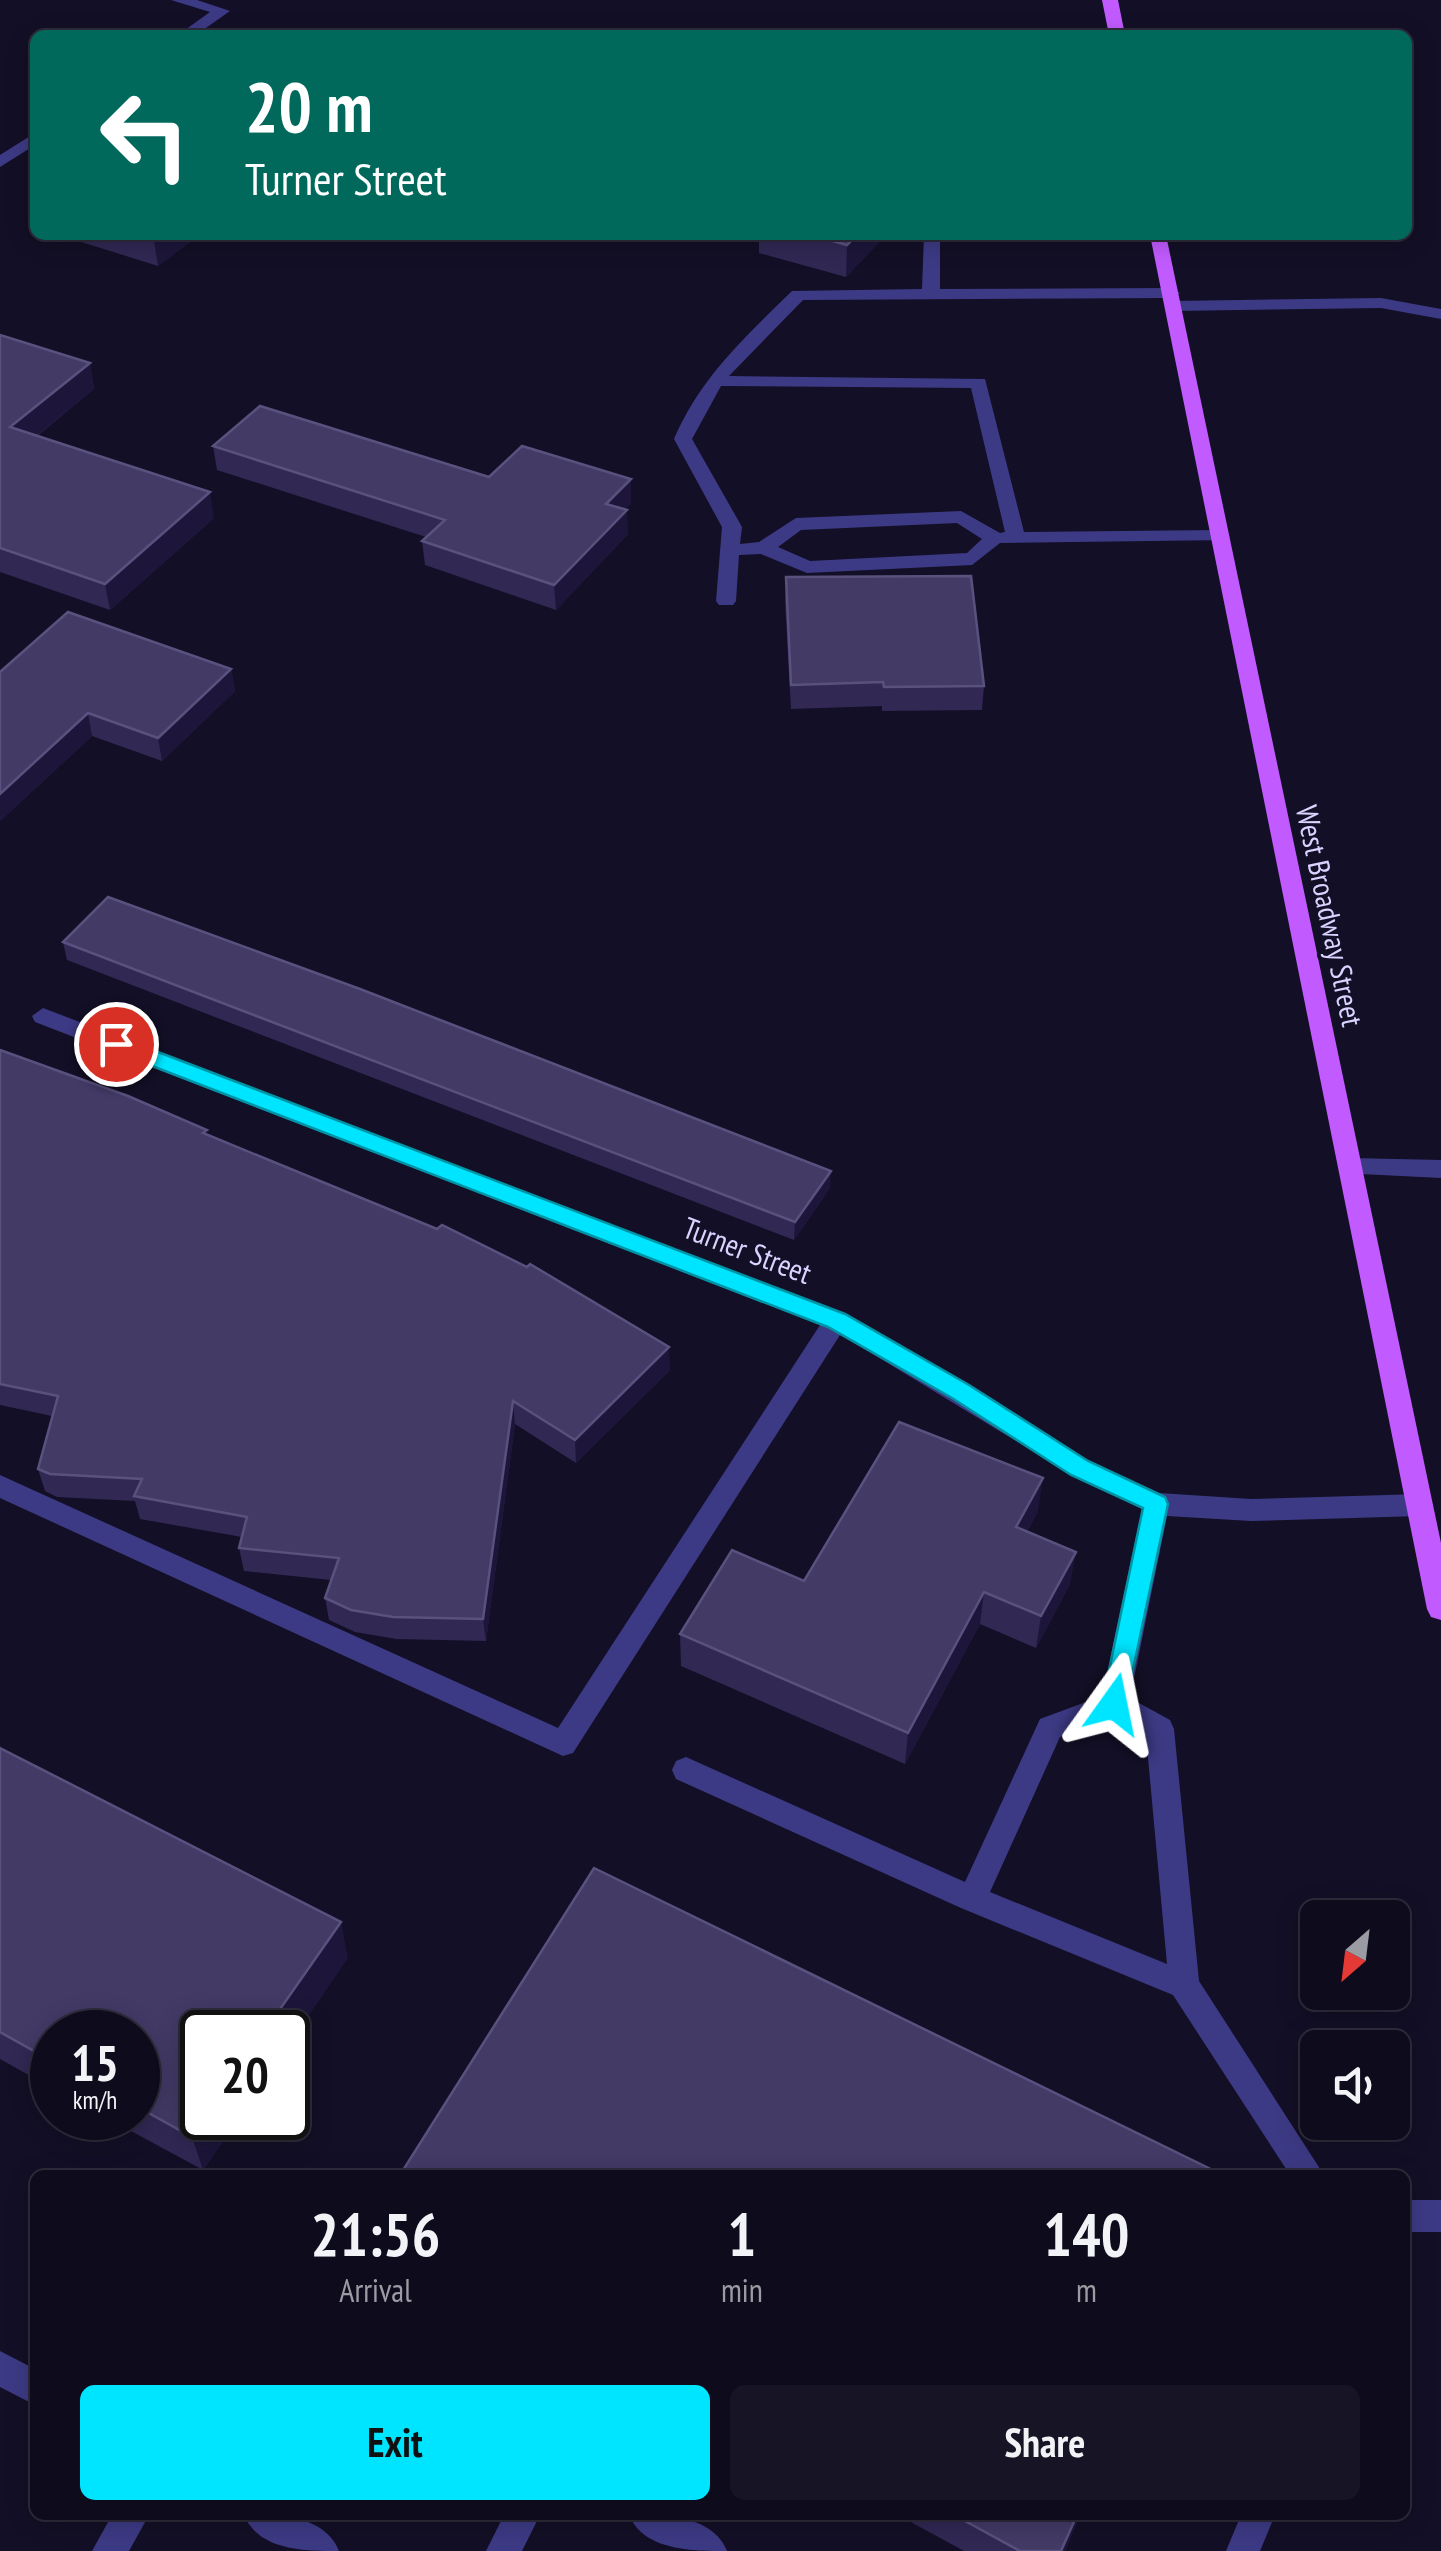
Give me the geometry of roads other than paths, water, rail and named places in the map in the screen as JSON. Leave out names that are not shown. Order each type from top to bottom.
[{"type":"main road","points":[[1110,0],[1116,30]]},
{"type":"main road","name":"West Broadway Street","points":[[1159,240],[1441,1609]]},
{"type":"street","points":[[180,0],[222,11],[194,30]]},
{"type":"street","points":[[0,162],[30,141]]},
{"type":"street","points":[[931,294],[932,240]]},
{"type":"street","points":[[726,601],[732,527],[684,439],[693,411],[714,381],[798,295],[1381,303],[1441,314]]},
{"type":"street","points":[[714,381],[979,383],[1016,538]]},
{"type":"street","points":[[764,548],[796,524],[961,517],[994,538],[1220,536]]},
{"type":"street","points":[[730,550],[764,548],[808,566],[844,565],[972,559],[994,538]]},
{"type":"street","name":"Turner Street","points":[[44,1016],[836,1320],[1080,1468],[1156,1504],[1252,1510],[1420,1505]]},
{"type":"street","points":[[1350,1167],[1441,1169]]},
{"type":"street","points":[[0,1486],[563,1744],[836,1320]]},
{"type":"street","points":[[1114,1704],[1156,1504]]},
{"type":"street","points":[[972,1899],[1050,1728],[1114,1704],[1160,1729],[1184,1984],[1305,2170]]},
{"type":"street","points":[[686,1770],[972,1899],[1184,1984]]},
{"type":"street","points":[[1410,2216],[1441,2216]]},
{"type":"street","points":[[0,2368],[30,2385]]},
{"type":"street","points":[[109,2551],[129,2520]]},
{"type":"street","points":[[269,2520],[322,2551]]},
{"type":"street","points":[[503,2551],[520,2520]]},
{"type":"street","points":[[655,2520],[710,2551]]},
{"type":"street","points":[[1244,2551],[1256,2520]]}]
